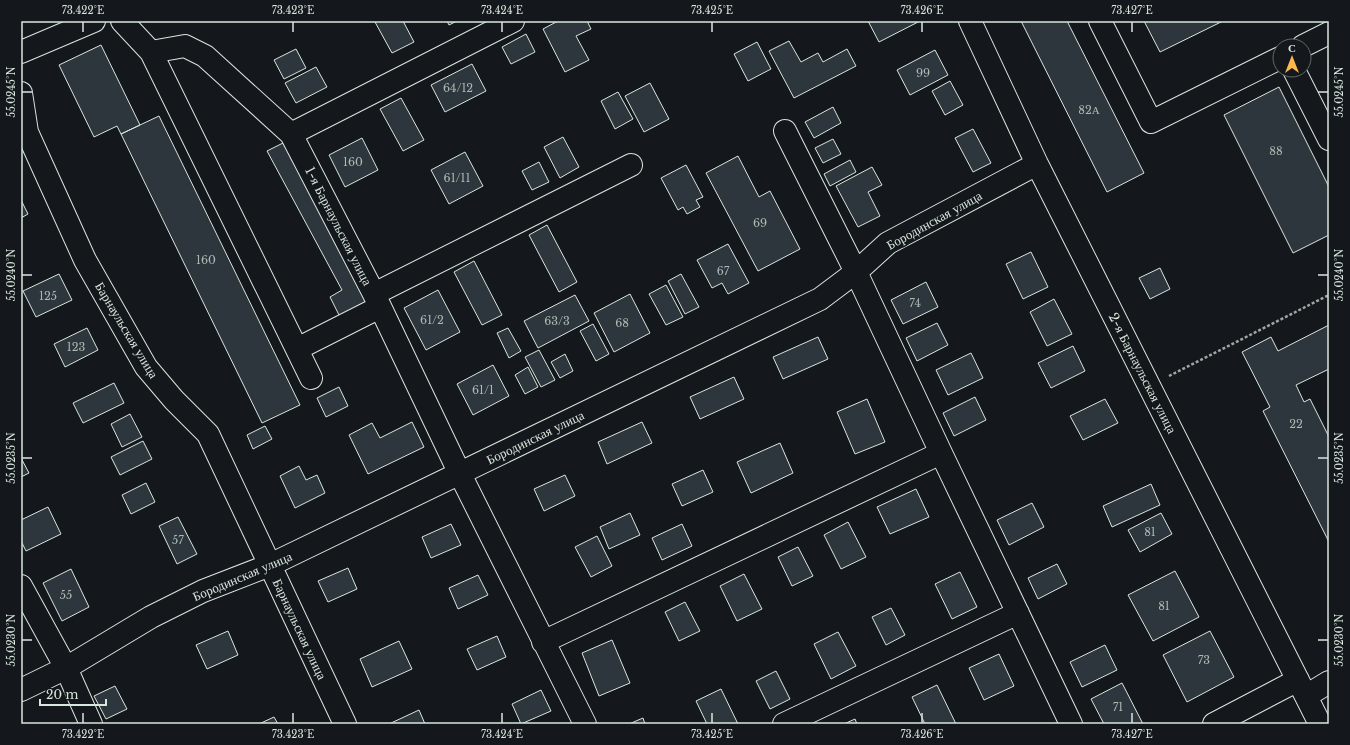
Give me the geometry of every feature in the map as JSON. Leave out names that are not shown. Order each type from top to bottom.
[{"type":"street","points":[[21,52],[94,21]]},
{"type":"street","points":[[122,21],[151,52],[311,378]]},
{"type":"street","points":[[291,134],[513,21]]},
{"type":"street","name":"2-я Барнаульская улица","points":[[970,21],[1037,164],[1320,724]]},
{"type":"street","points":[[1100,21],[1151,122],[1272,62]]},
{"type":"street","points":[[1312,42],[1329,33]]},
{"type":"street","name":"1-я Барнаульская улица","points":[[151,52],[185,46],[205,56],[291,134],[377,300],[460,474],[585,724]]},
{"type":"street","points":[[1298,78],[1329,139]]},
{"type":"street","name":"Барнаульская улица","points":[[21,93],[27,132],[85,260],[146,367],[174,400],[208,434],[345,724]]},
{"type":"street","points":[[785,131],[856,272],[1071,724]]},
{"type":"street","name":"Бородинская улица","points":[[21,690],[66,668],[151,617],[203,591],[270,565],[820,299],[856,272],[888,243],[1037,164]]},
{"type":"street","points":[[296,349],[377,300],[631,166]]},
{"type":"street","points":[[544,642],[941,453]]},
{"type":"street","points":[[21,586],[66,668],[91,724]]},
{"type":"street","points":[[784,724],[1018,612]]},
{"type":"street","points":[[1214,724],[1302,688],[1329,682]]},
{"type":"path","points":[[1149,386],[1329,295]]},
{"type":"building","points":[[403,21],[414,42],[392,53],[375,22]]},
{"type":"building","points":[[447,21],[457,21],[449,25]]},
{"type":"building","points":[[558,21],[587,21],[591,29],[576,36],[589,60],[565,72],[543,29]]},
{"type":"building","points":[[868,21],[920,21],[879,42]]},
{"type":"building","points":[[1021,21],[1067,21],[1144,173],[1107,192]]},
{"type":"building","points":[[1144,21],[1223,21],[1160,52]]},
{"type":"building","points":[[526,34],[535,52],[511,64],[502,47]]},
{"type":"building","points":[[789,41],[801,62],[818,53],[823,62],[847,49],[856,66],[794,98],[769,51]]},
{"type":"building","points":[[757,42],[771,69],[748,81],[734,54]]},
{"type":"building","points":[[101,45],[140,125],[121,134],[117,126],[94,137],[59,65]]},
{"type":"building","points":[[296,49],[306,68],[284,79],[274,60]]},
{"type":"building","points":[[935,50],[948,75],[910,95],[897,70]]},
{"type":"building","points":[[472,64],[486,91],[445,112],[431,85]]},
{"type":"building","points":[[316,67],[327,87],[296,103],[285,83]]},
{"type":"building","points":[[950,81],[963,105],[945,115],[932,91]]},
{"type":"building","points":[[650,83],[669,119],[644,132],[625,96]]},
{"type":"building","points":[[1279,87],[1329,187],[1329,235],[1293,253],[1224,115]]},
{"type":"building","points":[[618,92],[633,119],[615,129],[601,101]]},
{"type":"building","points":[[401,98],[424,140],[403,151],[380,109]]},
{"type":"building","points":[[833,107],[841,123],[814,138],[805,122]]},
{"type":"building","points":[[159,116],[300,405],[262,423],[121,134]]},
{"type":"building","points":[[973,129],[991,163],[973,172],[955,138]]},
{"type":"building","points":[[563,137],[579,167],[560,178],[544,147]]},
{"type":"building","points":[[362,138],[378,170],[345,187],[329,155]]},
{"type":"building","points":[[833,139],[841,154],[823,163],[815,148]]},
{"type":"building","points":[[283,143],[368,301],[340,317],[330,297],[342,290],[267,151]]},
{"type":"building","points":[[465,152],[483,186],[449,204],[431,170]]},
{"type":"building","points":[[738,156],[759,197],[770,191],[800,249],[758,271],[706,173]]},
{"type":"building","points":[[850,160],[856,172],[830,186],[824,174]]},
{"type":"building","points":[[539,162],[549,182],[532,190],[522,171]]},
{"type":"building","points":[[686,165],[703,197],[696,200],[700,207],[687,214],[683,207],[678,210],[661,178]]},
{"type":"building","points":[[872,167],[882,185],[868,192],[880,216],[858,227],[836,186]]},
{"type":"building","points":[[21,200],[28,214],[21,218]]},
{"type":"building","points":[[547,225],[577,282],[559,292],[529,235]]},
{"type":"building","points":[[728,244],[749,283],[728,294],[722,283],[712,288],[697,260]]},
{"type":"building","points":[[1031,252],[1048,287],[1023,299],[1006,264]]},
{"type":"building","points":[[474,261],[502,315],[482,325],[454,272]]},
{"type":"building","points":[[1160,268],[1170,289],[1150,299],[1139,278]]},
{"type":"building","points":[[59,274],[72,300],[36,317],[23,291]]},
{"type":"building","points":[[681,274],[699,307],[685,314],[668,281]]},
{"type":"building","points":[[926,282],[938,307],[903,324],[891,300]]},
{"type":"building","points":[[666,285],[683,317],[666,325],[649,294]]},
{"type":"building","points":[[438,290],[460,332],[426,350],[404,308]]},
{"type":"building","points":[[630,294],[650,333],[614,352],[594,313]]},
{"type":"building","points":[[575,295],[589,321],[538,348],[524,321]]},
{"type":"building","points":[[1054,299],[1072,334],[1047,346],[1030,312]]},
{"type":"building","points":[[937,323],[948,345],[917,361],[906,338]]},
{"type":"building","points":[[593,324],[609,354],[596,361],[580,331]]},
{"type":"building","points":[[1329,325],[1329,369],[1296,385],[1304,402],[1310,399],[1329,437],[1329,542],[1263,411],[1270,407],[1242,352],[1271,337],[1278,351]]},
{"type":"building","points":[[87,328],[98,350],[65,367],[54,344]]},
{"type":"building","points":[[508,328],[521,351],[509,358],[497,333]]},
{"type":"building","points":[[818,337],[828,359],[783,379],[773,357]]},
{"type":"building","points":[[1073,346],[1085,371],[1051,388],[1038,363]]},
{"type":"building","points":[[539,350],[555,380],[541,387],[525,357]]},
{"type":"building","points":[[971,353],[983,378],[948,395],[936,370]]},
{"type":"building","points":[[565,354],[573,371],[560,378],[551,362]]},
{"type":"building","points":[[493,365],[509,396],[473,415],[457,384]]},
{"type":"building","points":[[528,367],[538,387],[525,394],[515,375]]},
{"type":"building","points":[[734,377],[744,399],[700,419],[690,397]]},
{"type":"building","points":[[114,383],[124,403],[83,423],[73,403]]},
{"type":"building","points":[[339,387],[348,406],[326,417],[317,398]]},
{"type":"building","points":[[975,397],[986,420],[954,436],[943,413]]},
{"type":"building","points":[[867,399],[885,442],[855,454],[837,412]]},
{"type":"building","points":[[1105,399],[1118,423],[1083,440],[1070,416]]},
{"type":"building","points":[[130,414],[142,437],[122,447],[111,424]]},
{"type":"building","points":[[412,422],[424,447],[368,474],[349,435],[372,423],[380,438]]},
{"type":"building","points":[[642,422],[652,443],[607,464],[598,442]]},
{"type":"building","points":[[265,426],[272,439],[253,449],[247,435]]},
{"type":"building","points":[[143,441],[152,459],[120,475],[111,457]]},
{"type":"building","points":[[780,443],[793,473],[751,493],[737,462]]},
{"type":"building","points":[[21,458],[29,473],[21,477]]},
{"type":"building","points":[[299,466],[306,480],[317,475],[325,493],[295,508],[280,476]]},
{"type":"building","points":[[703,470],[713,492],[682,506],[672,484]]},
{"type":"building","points":[[565,475],[575,496],[544,511],[534,489]]},
{"type":"building","points":[[146,483],[155,502],[131,514],[122,495]]},
{"type":"building","points":[[1151,484],[1160,505],[1112,527],[1103,506]]},
{"type":"building","points":[[916,489],[929,517],[890,534],[877,507]]},
{"type":"building","points":[[1032,503],[1044,527],[1009,545],[997,520]]},
{"type":"building","points":[[48,507],[61,534],[26,551],[21,541],[21,520]]},
{"type":"building","points":[[630,513],[640,535],[609,549],[600,527]]},
{"type":"building","points":[[1161,513],[1172,534],[1140,552],[1128,530]]},
{"type":"building","points":[[178,517],[197,554],[177,564],[159,526]]},
{"type":"building","points":[[848,522],[866,557],[841,569],[824,535]]},
{"type":"building","points":[[451,524],[461,545],[431,558],[422,537]]},
{"type":"building","points":[[682,524],[692,546],[662,560],[652,538]]},
{"type":"building","points":[[597,536],[612,566],[591,577],[575,547]]},
{"type":"building","points":[[798,547],[813,576],[792,586],[778,557]]},
{"type":"building","points":[[1057,564],[1067,584],[1038,599],[1028,578]]},
{"type":"building","points":[[348,568],[357,589],[328,602],[318,581]]},
{"type":"building","points":[[71,569],[89,607],[62,621],[43,583]]},
{"type":"building","points":[[1175,571],[1199,617],[1153,641],[1128,595]]},
{"type":"building","points":[[960,572],[977,607],[952,619],[935,584]]},
{"type":"building","points":[[744,574],[762,609],[737,621],[720,586]]},
{"type":"building","points":[[478,575],[488,595],[458,609],[449,588]]},
{"type":"building","points":[[685,602],[700,631],[679,641],[665,612]]},
{"type":"building","points":[[891,608],[905,635],[886,645],[872,617]]},
{"type":"building","points":[[228,631],[238,655],[207,669],[196,645]]},
{"type":"building","points":[[1210,631],[1234,677],[1187,702],[1163,655]]},
{"type":"building","points":[[838,632],[856,666],[831,679],[814,644]]},
{"type":"building","points":[[497,636],[506,657],[477,670],[467,649]]},
{"type":"building","points":[[612,640],[630,683],[599,696],[582,653]]},
{"type":"building","points":[[399,641],[412,669],[372,687],[360,659]]},
{"type":"building","points":[[1105,645],[1117,670],[1082,687],[1070,662]]},
{"type":"building","points":[[999,654],[1014,686],[984,700],[969,668]]},
{"type":"building","points":[[776,671],[790,699],[770,709],[756,681]]},
{"type":"building","points":[[1122,683],[1143,724],[1104,724],[1091,699]]},
{"type":"building","points":[[937,685],[956,724],[925,724],[912,697]]},
{"type":"building","points":[[115,686],[127,709],[106,719],[94,696]]},
{"type":"building","points":[[721,689],[738,724],[707,724],[696,701]]},
{"type":"building","points":[[541,690],[551,711],[521,724],[512,704]]},
{"type":"building","points":[[419,710],[425,724],[389,724]]},
{"type":"building","points":[[274,717],[278,724],[259,724]]},
{"type":"building","points":[[643,718],[645,724],[629,724]]},
{"type":"building","points":[[855,719],[857,724],[844,724]]}]
